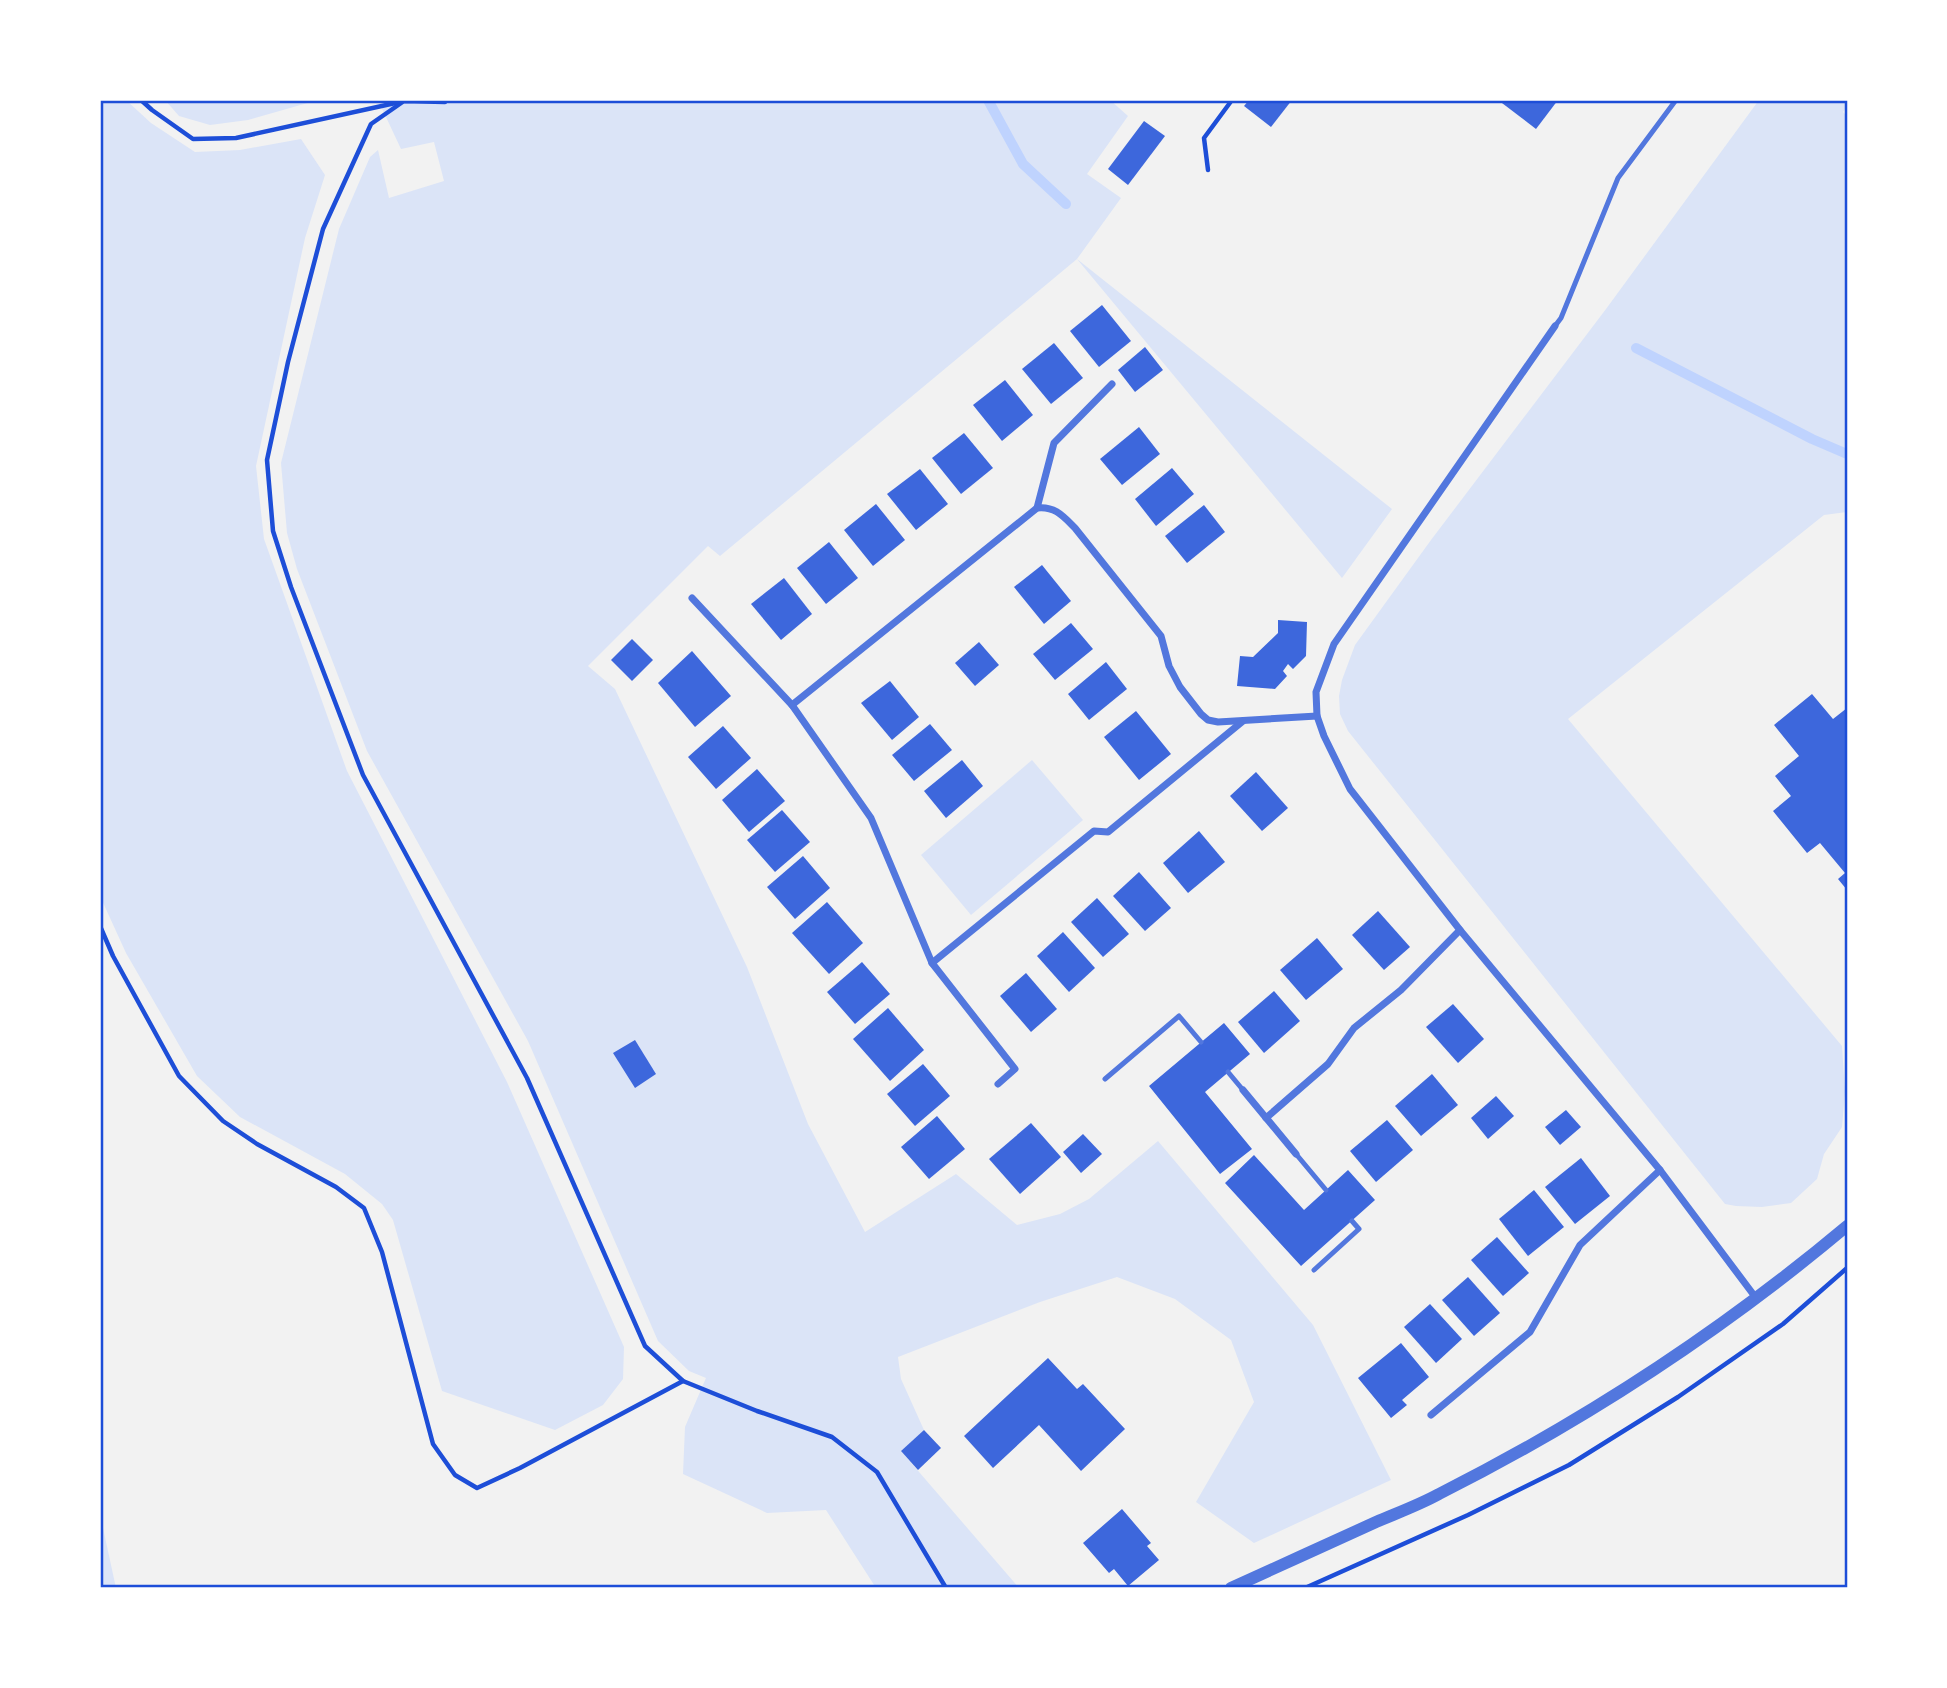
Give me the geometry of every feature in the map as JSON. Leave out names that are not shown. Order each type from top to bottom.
[{"type":"street","points":[[1555,326],[1335,644],[1316,692],[1317,716],[1350,789],[1461,930],[1660,1170],[1756,1298]]},
{"type":"street","points":[[1037,508],[1054,443],[1112,384]]},
{"type":"street","points":[[792,705],[1037,508],[1047,507],[1059,512],[1075,528],[1161,636],[1169,666],[1180,687],[1200,714],[1208,720],[1218,722],[1317,716]]},
{"type":"street","points":[[692,598],[792,705],[871,818],[932,963],[1015,1069],[998,1084]]},
{"type":"street","points":[[932,963],[1094,831],[1108,832],[1244,721]]},
{"type":"street","points":[[1266,1118],[1328,1064],[1354,1028],[1401,990],[1461,930]]},
{"type":"street","points":[[1243,1090],[1296,1154]]},
{"type":"street","points":[[1432,1415],[1530,1332],[1580,1245],[1660,1170]]},
{"type":"street","points":[[1231,1588],[1438,1495],[1534,1443],[1620,1392],[1756,1298],[1847,1226]]},
{"type":"lane","points":[[1555,326],[1561,318],[1618,178],[1676,100]]},
{"type":"lane","points":[[1105,1079],[1179,1016],[1201,1042]]},
{"type":"lane","points":[[1228,1072],[1243,1090]]},
{"type":"lane","points":[[1296,1154],[1326,1190]]},
{"type":"lane","points":[[1314,1270],[1359,1229],[1352,1221]]},
{"type":"path","points":[[141,100],[194,139],[236,138],[404,101],[445,102]]},
{"type":"path","points":[[1208,170],[1204,138],[1232,100]]},
{"type":"path","points":[[404,101],[371,124],[323,229],[288,362],[267,460],[274,531],[291,587],[363,775],[527,1078],[645,1346],[682,1381],[832,1437],[877,1472],[946,1588]]},
{"type":"path","points":[[100,926],[113,956],[179,1076],[223,1121],[257,1144],[336,1187],[364,1208],[382,1252],[433,1444],[454,1475],[477,1488],[520,1468],[682,1381]]},
{"type":"shaded area","points":[[100,100],[126,100],[151,123],[195,152],[240,150],[301,139],[325,175],[305,238],[256,466],[264,539],[347,771],[507,1082],[624,1347],[623,1379],[603,1405],[555,1430],[442,1391],[393,1220],[382,1204],[345,1174],[240,1117],[197,1076],[126,953],[100,896]]},
{"type":"shaded area","points":[[165,100],[318,100],[248,120],[210,125],[179,116]]},
{"type":"shaded area","points":[[378,100],[1110,100],[1128,116],[1087,174],[1121,198],[1077,259],[720,556],[708,546],[588,666],[615,689],[747,967],[808,1124],[865,1232],[956,1174],[1017,1225],[1060,1214],[1089,1199],[1158,1141],[1313,1325],[1391,1480],[1254,1543],[1196,1502],[1254,1402],[1231,1340],[1175,1299],[1117,1277],[1040,1302],[898,1357],[901,1379],[924,1430],[901,1451],[1019,1588],[876,1588],[826,1510],[767,1513],[683,1474],[685,1427],[706,1378],[689,1371],[658,1341],[528,1041],[367,751],[297,569],[287,533],[281,463],[339,229],[370,157],[378,150],[389,198],[444,181],[434,142],[401,149]]},
{"type":"shaded area","points":[[1759,100],[1847,100],[1843,112],[1847,116],[1847,512],[1824,515],[1568,719],[1842,1046],[1845,1092],[1842,1127],[1824,1154],[1817,1179],[1791,1203],[1762,1207],[1725,1204],[1348,731],[1340,714],[1339,696],[1355,645]]},
{"type":"shaded area","points":[[1077,259],[1392,509],[1342,578]]},
{"type":"shaded area","points":[[1032,760],[1083,820],[971,915],[921,855]]},
{"type":"shaded area","points":[[100,1514],[116,1588],[100,1588]]},
{"type":"building","points":[[1249,100],[1292,100],[1271,127],[1244,106]]},
{"type":"building","points":[[1498,100],[1558,100],[1536,129]]},
{"type":"building","points":[[1144,121],[1165,136],[1128,185],[1108,169]]},
{"type":"building","points":[[1102,305],[1131,341],[1099,367],[1070,331]]},
{"type":"building","points":[[1054,343],[1083,378],[1051,404],[1022,369]]},
{"type":"building","points":[[1145,347],[1163,370],[1135,392],[1118,370]]},
{"type":"building","points":[[1005,380],[1033,415],[1002,441],[973,405]]},
{"type":"building","points":[[1139,427],[1160,454],[1122,485],[1100,459]]},
{"type":"building","points":[[964,433],[993,468],[961,494],[932,458]]},
{"type":"building","points":[[1172,468],[1194,494],[1156,526],[1135,499]]},
{"type":"building","points":[[920,469],[948,504],[916,530],[887,494]]},
{"type":"building","points":[[876,504],[905,540],[873,566],[844,530]]},
{"type":"building","points":[[1204,505],[1225,532],[1187,563],[1165,536]]},
{"type":"building","points":[[829,542],[858,578],[826,604],[797,568]]},
{"type":"building","points":[[1042,565],[1071,601],[1044,624],[1014,587]]},
{"type":"building","points":[[784,578],[812,614],[781,640],[751,604]]},
{"type":"building","points":[[1278,620],[1307,622],[1306,656],[1293,669],[1288,664],[1283,671],[1287,676],[1275,689],[1237,686],[1240,656],[1253,657],[1278,633]]},
{"type":"building","points":[[1071,623],[1093,649],[1055,680],[1033,654]]},
{"type":"building","points":[[632,639],[653,660],[632,681],[611,660]]},
{"type":"building","points":[[979,642],[999,665],[975,686],[955,663]]},
{"type":"building","points":[[692,651],[731,696],[695,727],[658,683]]},
{"type":"building","points":[[1106,662],[1127,689],[1089,720],[1068,694]]},
{"type":"building","points":[[890,681],[919,717],[892,740],[861,703]]},
{"type":"building","points":[[1812,694],[1833,719],[1847,708],[1847,890],[1838,879],[1845,873],[1820,843],[1807,853],[1773,811],[1791,796],[1775,776],[1799,756],[1774,725]]},
{"type":"building","points":[[1136,711],[1171,754],[1139,780],[1104,737]]},
{"type":"building","points":[[930,724],[952,750],[914,781],[892,755]]},
{"type":"building","points":[[723,726],[751,758],[716,789],[688,757]]},
{"type":"building","points":[[962,760],[983,786],[946,818],[924,791]]},
{"type":"building","points":[[757,769],[785,801],[749,832],[722,800]]},
{"type":"building","points":[[1256,772],[1288,808],[1262,831],[1230,796]]},
{"type":"building","points":[[782,810],[810,842],[775,872],[747,840]]},
{"type":"building","points":[[1199,831],[1225,862],[1188,893],[1163,863]]},
{"type":"building","points":[[803,856],[830,888],[795,919],[767,887]]},
{"type":"building","points":[[1139,872],[1171,908],[1145,931],[1113,896]]},
{"type":"building","points":[[1097,898],[1129,934],[1103,957],[1071,922]]},
{"type":"building","points":[[827,902],[863,943],[829,974],[792,933]]},
{"type":"building","points":[[1378,911],[1410,947],[1384,970],[1352,935]]},
{"type":"building","points":[[1063,932],[1095,968],[1069,992],[1037,956]]},
{"type":"building","points":[[1317,938],[1343,969],[1306,1000],[1280,970]]},
{"type":"building","points":[[862,962],[890,994],[855,1024],[827,992]]},
{"type":"building","points":[[1026,973],[1057,1009],[1031,1032],[1000,996]]},
{"type":"building","points":[[1274,991],[1300,1021],[1264,1053],[1238,1022]]},
{"type":"building","points":[[1453,1004],[1484,1039],[1458,1063],[1426,1027]]},
{"type":"building","points":[[888,1008],[924,1050],[890,1081],[853,1039]]},
{"type":"building","points":[[1224,1023],[1250,1054],[1205,1092],[1252,1149],[1220,1174],[1149,1086]]},
{"type":"building","points":[[635,1040],[656,1074],[635,1088],[613,1053]]},
{"type":"building","points":[[923,1064],[950,1096],[915,1126],[887,1094]]},
{"type":"building","points":[[1432,1074],[1458,1105],[1421,1136],[1395,1106]]},
{"type":"building","points":[[1496,1096],[1514,1116],[1488,1139],[1471,1118]]},
{"type":"building","points":[[1566,1110],[1581,1127],[1560,1145],[1545,1127]]},
{"type":"building","points":[[937,1116],[965,1149],[929,1179],[901,1147]]},
{"type":"building","points":[[1387,1120],[1413,1150],[1376,1182],[1350,1151]]},
{"type":"building","points":[[1031,1123],[1061,1157],[1020,1194],[989,1159]]},
{"type":"building","points":[[1083,1134],[1102,1154],[1081,1173],[1063,1152]]},
{"type":"building","points":[[1254,1155],[1304,1210],[1348,1170],[1375,1200],[1301,1266],[1225,1183]]},
{"type":"building","points":[[1581,1158],[1610,1196],[1575,1224],[1545,1187]]},
{"type":"building","points":[[1534,1190],[1564,1227],[1528,1256],[1499,1219]]},
{"type":"building","points":[[1497,1237],[1529,1273],[1503,1296],[1471,1260]]},
{"type":"building","points":[[1468,1277],[1500,1313],[1474,1336],[1442,1300]]},
{"type":"building","points":[[1430,1304],[1462,1339],[1436,1363],[1404,1327]]},
{"type":"building","points":[[1401,1343],[1429,1377],[1402,1400],[1407,1405],[1391,1418],[1358,1378]]},
{"type":"building","points":[[1048,1358],[1077,1389],[1083,1384],[1125,1429],[1081,1471],[1039,1425],[993,1468],[964,1436]]},
{"type":"building","points":[[924,1430],[941,1448],[918,1470],[901,1451]]},
{"type":"building","points":[[1122,1509],[1151,1543],[1147,1546],[1159,1560],[1128,1586],[1114,1569],[1109,1573],[1083,1543]]},
{"type":"waterway","points":[[988,100],[1023,164],[1066,204]]},
{"type":"waterway","points":[[1636,348],[1812,439],[1847,454]]}]
